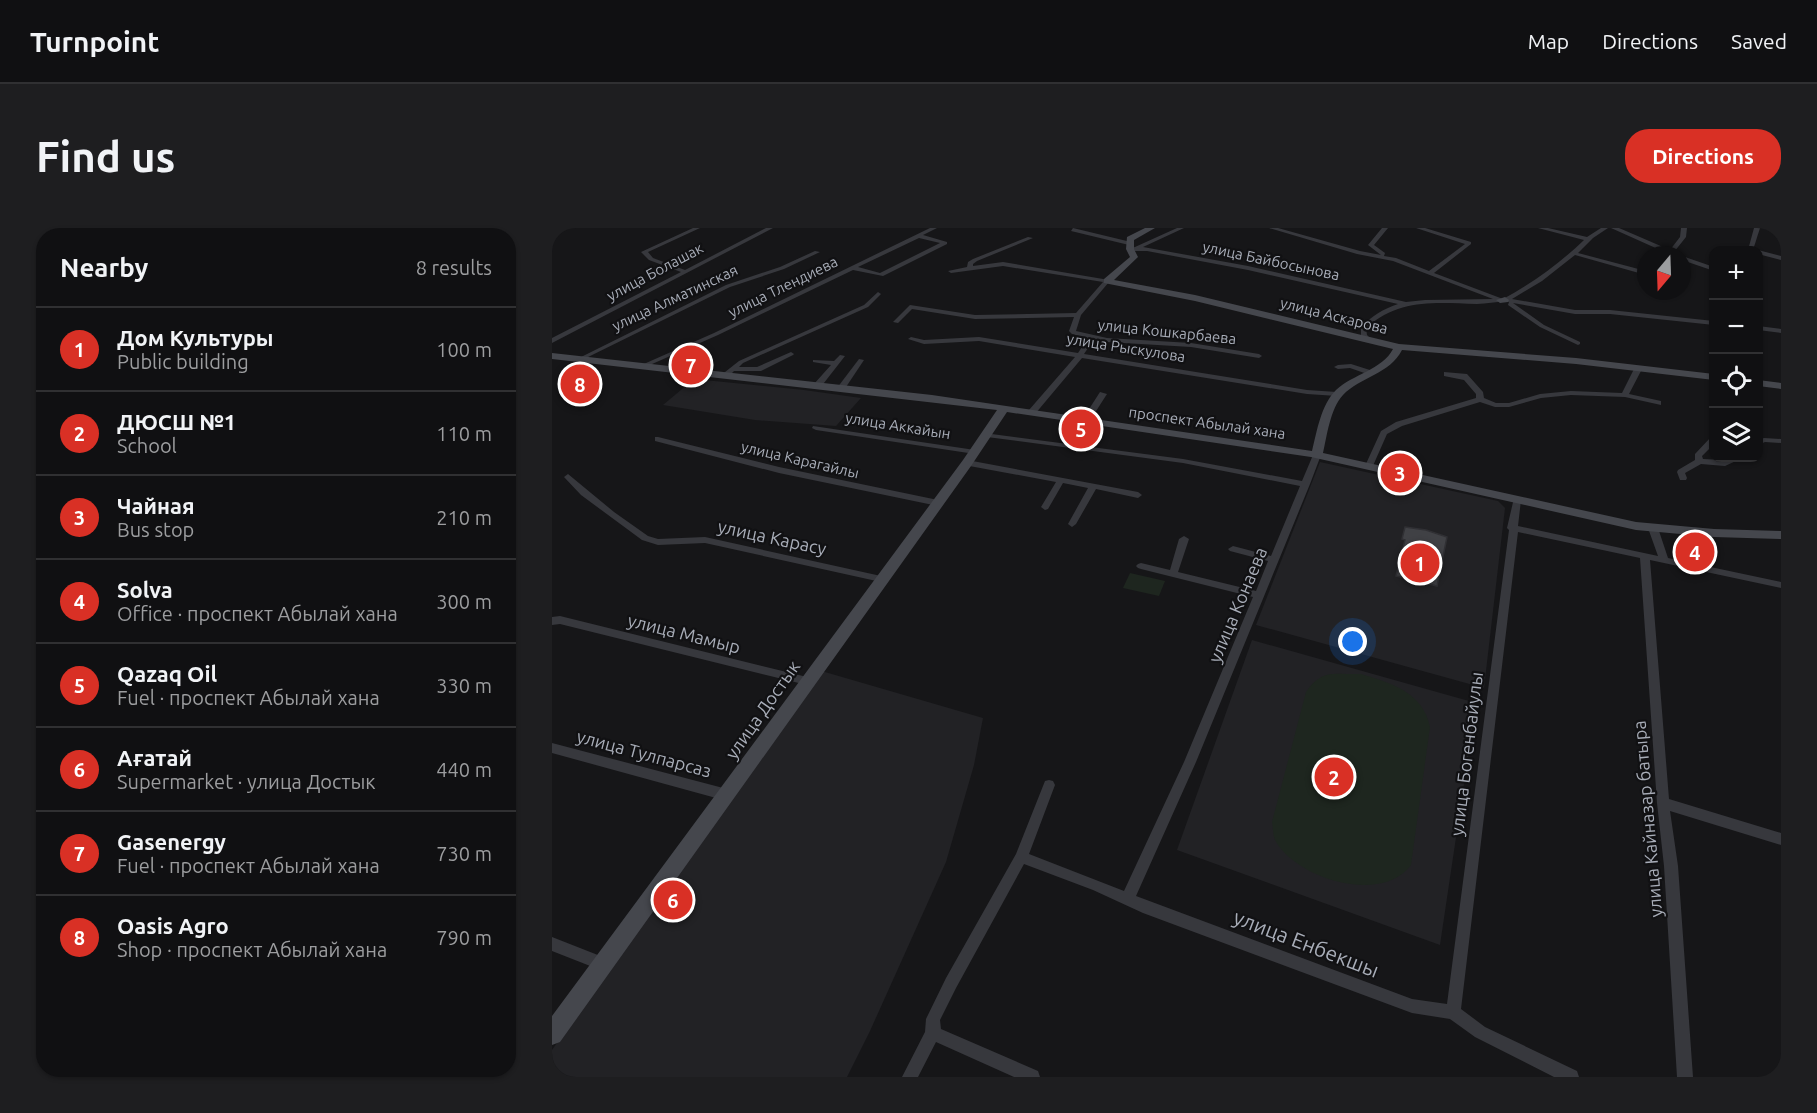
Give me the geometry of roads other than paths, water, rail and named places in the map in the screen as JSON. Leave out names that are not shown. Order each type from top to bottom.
[{"type":"street","points":[[684,272],[651,259],[644,252],[697,228]]},
{"type":"street","name":"улица Болашак","points":[[552,341],[770,228]]},
{"type":"street","name":"улица Тлендиева","points":[[641,367],[665,358],[934,228]]},
{"type":"street","points":[[1132,246],[1151,228]]},
{"type":"street","points":[[1132,246],[1181,228]]},
{"type":"street","points":[[1272,228],[1351,250],[1394,259],[1502,300],[1575,312],[1610,312],[1709,323]]},
{"type":"street","points":[[1385,228],[1371,245],[1394,259]]},
{"type":"street","points":[[1419,228],[1430,229],[1469,243],[1430,273]]},
{"type":"street","points":[[1541,228],[1587,239]]},
{"type":"street","points":[[1367,338],[1364,336],[1363,328],[1370,320],[1405,304],[1502,300],[1520,293],[1573,253],[1587,239],[1605,228]]},
{"type":"street","points":[[1614,228],[1655,246]]},
{"type":"street","points":[[1678,246],[1683,237],[1684,228]]},
{"type":"street","points":[[1753,246],[1756,228]]},
{"type":"street","points":[[1776,228],[1781,230]]},
{"type":"street","name":"улица Байбосынова","points":[[1073,230],[1132,246],[1277,274],[1405,304]]},
{"type":"street","points":[[853,268],[881,275],[945,243],[919,236]]},
{"type":"street","points":[[970,269],[970,264],[983,256],[1030,238]]},
{"type":"street","points":[[1078,315],[1107,281],[1134,257],[1132,246]]},
{"type":"street","name":"улица Алматинская","points":[[580,359],[728,286],[782,268],[818,252]]},
{"type":"street","points":[[1573,253],[1637,271]]},
{"type":"street","points":[[1763,253],[1781,258]]},
{"type":"street","points":[[1691,261],[1709,268]]},
{"type":"street","name":"улица Аскарова","points":[[951,271],[1003,264],[1195,298],[1399,347],[1576,361],[1709,377]]},
{"type":"street","points":[[728,373],[741,362],[866,306],[878,294]]},
{"type":"street","points":[[1502,300],[1542,326],[1578,343]]},
{"type":"street","name":"улица Кошкарбаева","points":[[896,322],[910,307],[975,317],[1078,315],[1072,331],[1091,338],[1210,347],[1258,356]]},
{"type":"street","points":[[1763,329],[1781,332]]},
{"type":"street","points":[[1032,412],[1079,356],[1091,338]]},
{"type":"street","name":"улица Рыскулова","points":[[911,339],[924,342],[980,339],[1307,392],[1337,394]]},
{"type":"street","points":[[1337,394],[1392,358],[1399,347]]},
{"type":"street","points":[[728,373],[758,369],[791,354]]},
{"type":"street","name":"проспект Абылай хана","points":[[552,356],[641,367],[728,373],[1032,412],[1317,455],[1653,528],[1714,533],[1781,534]]},
{"type":"street","points":[[814,361],[842,359],[817,386]]},
{"type":"street","points":[[841,388],[861,360]]},
{"type":"street","points":[[1338,367],[1351,366],[1370,373]]},
{"type":"street","points":[[1625,395],[1638,369]]},
{"type":"street","points":[[1447,374],[1464,377],[1480,394],[1480,399]]},
{"type":"street","points":[[1763,384],[1781,386]]},
{"type":"street","points":[[1086,420],[1103,394]]},
{"type":"street","name":"улица Конаева","points":[[1128,898],[1190,762],[1275,560],[1317,455],[1330,407],[1337,394]]},
{"type":"street","points":[[1369,466],[1384,433],[1399,424],[1480,399],[1502,406],[1550,394],[1625,395],[1658,403]]},
{"type":"street","name":"улица Достык","points":[[552,1034],[971,458],[1004,408]]},
{"type":"street","name":"улица Аккайын","points":[[816,428],[971,458],[1061,480],[1138,495]]},
{"type":"street","points":[[987,435],[1183,461],[1306,484]]},
{"type":"street","name":"улица Карагайлы","points":[[658,439],[779,470],[938,503]]},
{"type":"street","points":[[1763,440],[1781,441]]},
{"type":"street","points":[[1699,461],[1698,456],[1709,444]]},
{"type":"street","points":[[1683,478],[1681,472],[1699,461],[1709,462]]},
{"type":"street","points":[[1712,462],[1727,462]]},
{"type":"street","name":"улица Карасу","points":[[568,477],[584,493],[645,538],[658,542],[705,540],[881,579]]},
{"type":"street","points":[[1045,507],[1061,480]]},
{"type":"street","points":[[1072,524],[1093,486]]},
{"type":"street","name":"улица Богенбайулы","points":[[1453,1012],[1517,500]]},
{"type":"street","points":[[1512,528],[1781,585]]},
{"type":"street","points":[[1653,528],[1664,561]]},
{"type":"street","points":[[1173,574],[1184,539]]},
{"type":"street","points":[[1233,549],[1275,560]]},
{"type":"street","name":"улица Кайназар батыра","points":[[1645,557],[1663,802],[1671,866],[1685,1077]]},
{"type":"street","points":[[1141,566],[1259,595]]},
{"type":"street","name":"улица Мамыр","points":[[552,621],[560,620],[807,681]]},
{"type":"street","name":"улица Тулпарсаз","points":[[552,748],[727,795]]},
{"type":"street","points":[[910,1077],[933,1033],[933,1020],[951,983],[1021,857],[1049,784]]},
{"type":"street","points":[[1663,802],[1781,838]]},
{"type":"street","name":"улица Енбекшы","points":[[1021,857],[1128,898],[1143,906],[1412,1006],[1453,1012],[1480,1032],[1571,1077]]},
{"type":"street","points":[[552,944],[603,963]]},
{"type":"street","points":[[933,1033],[1032,1077]]},
{"type":"place","name":"Gasenergy","points":[[691,365]]},
{"type":"place","name":"Oasis Agro","points":[[580,384]]},
{"type":"place","name":"Qazaq Oil","points":[[1081,429]]},
{"type":"place","name":"Чайная","points":[[1400,473]]},
{"type":"place","name":"Solva","points":[[1695,552]]},
{"type":"place","name":"Дом Культуры","points":[[1420,563]]},
{"type":"place","name":"ДЮСШ №1","points":[[1334,777]]},
{"type":"place","name":"Ағатай","points":[[673,900]]}]
